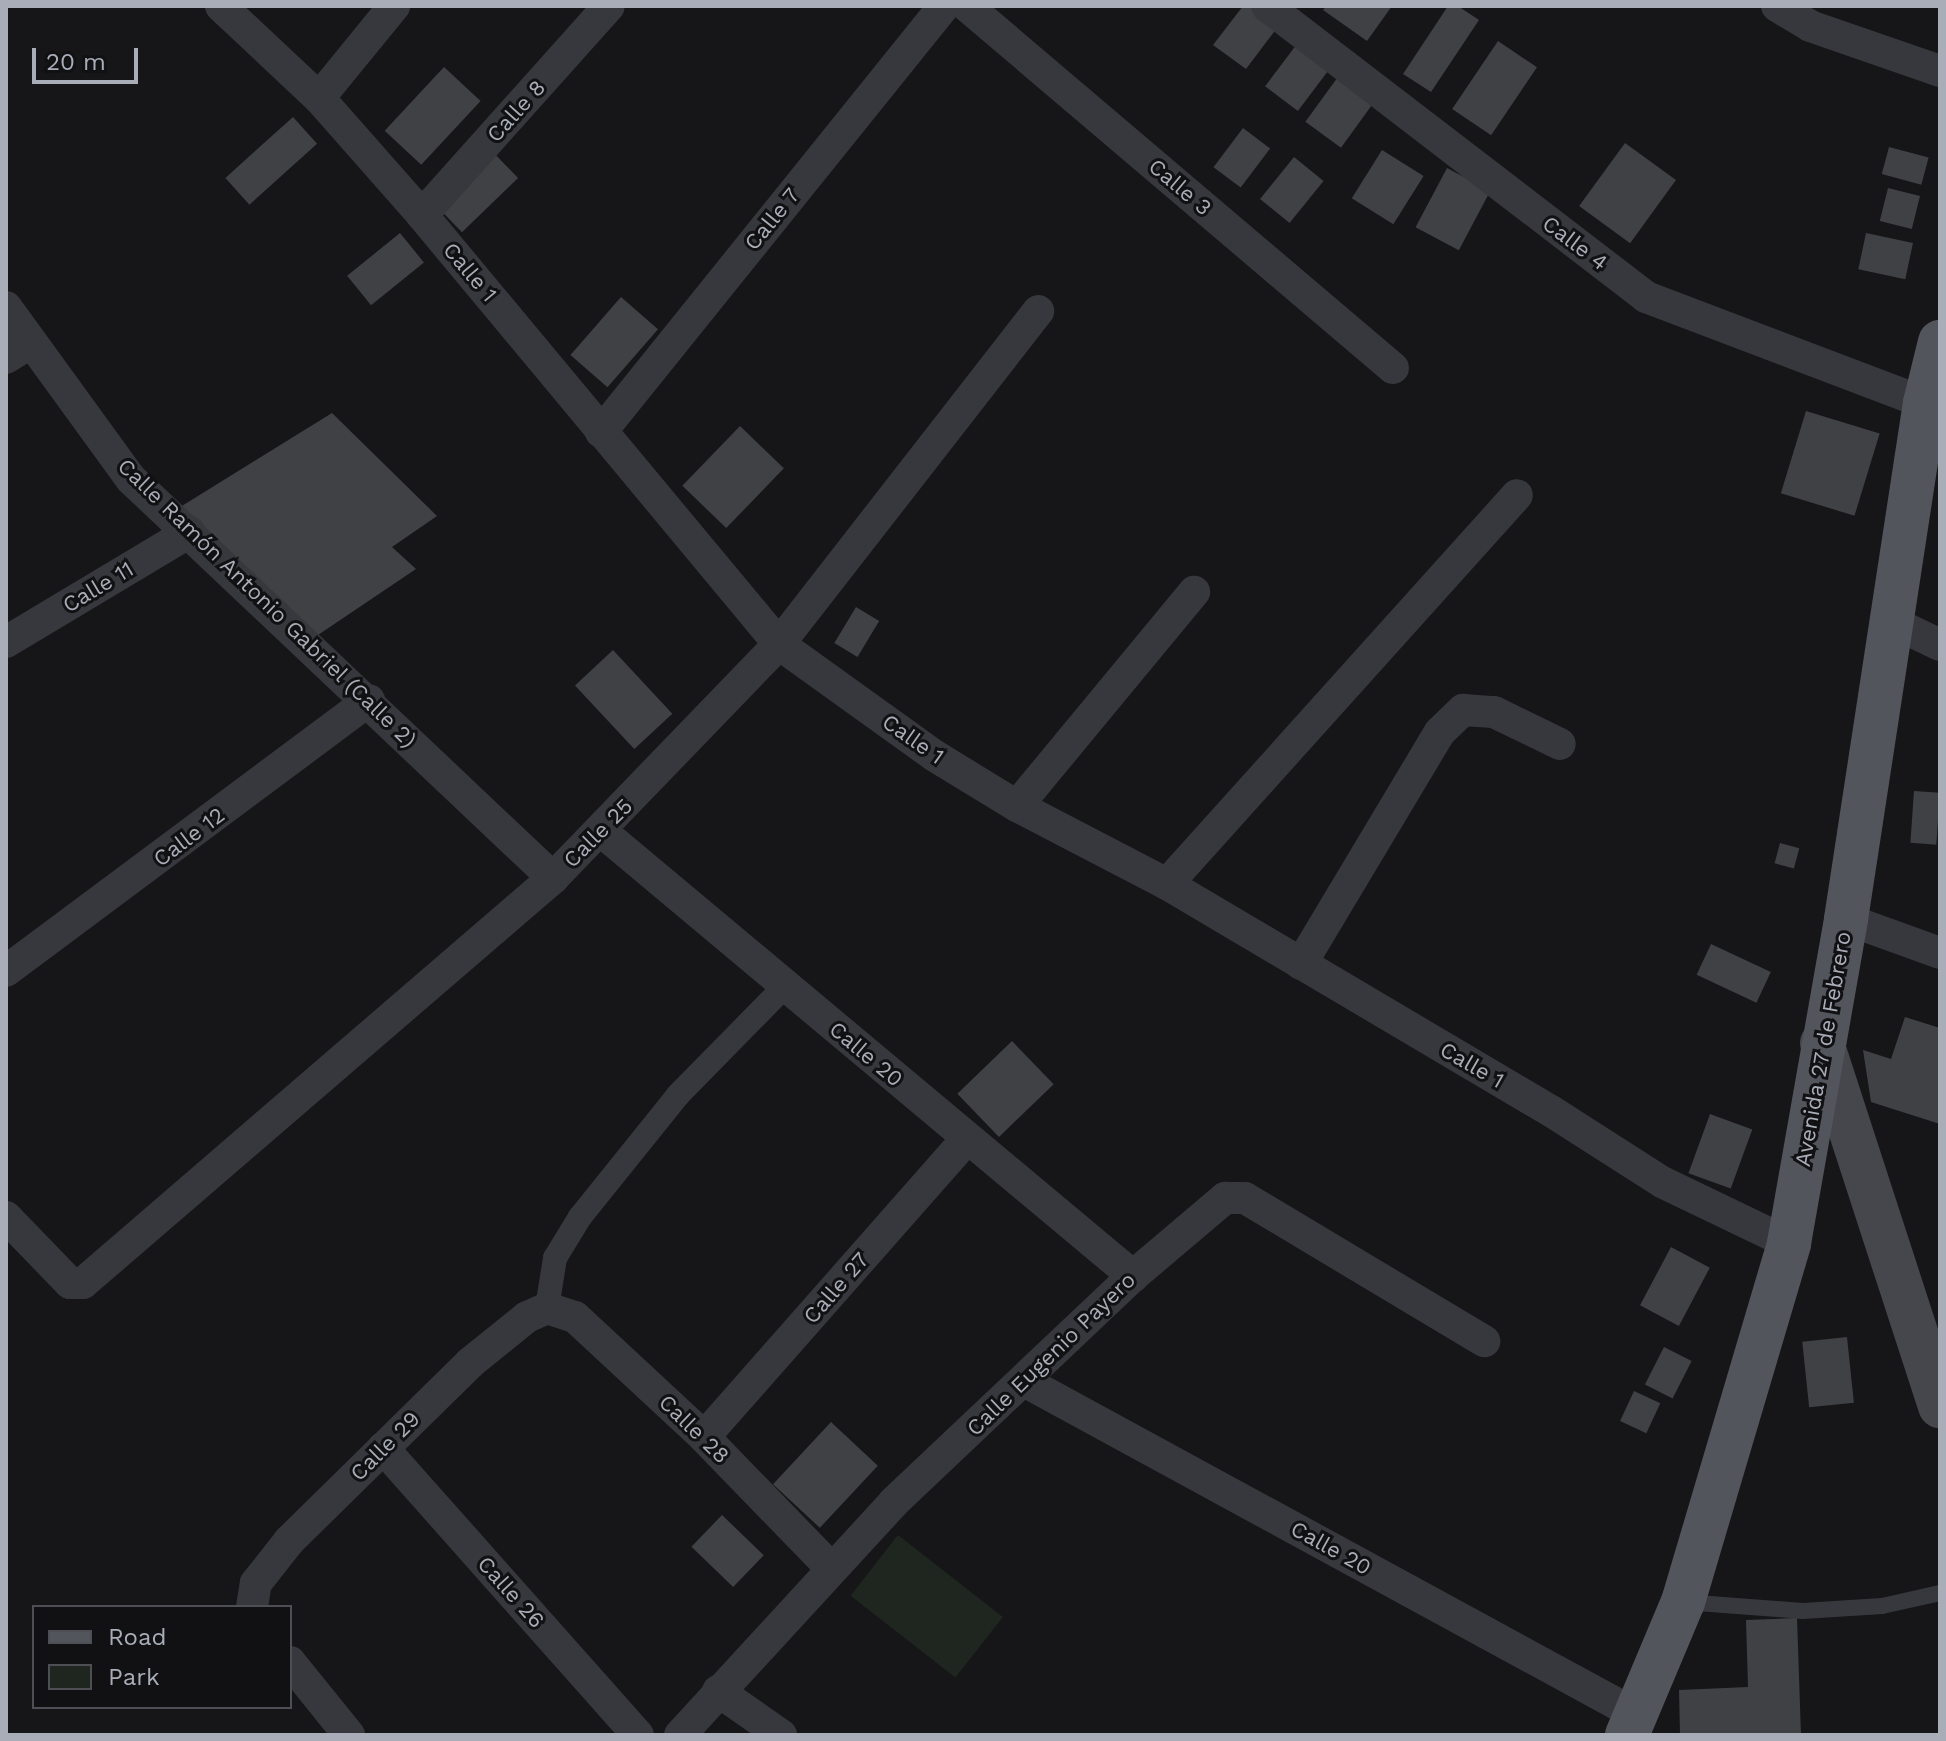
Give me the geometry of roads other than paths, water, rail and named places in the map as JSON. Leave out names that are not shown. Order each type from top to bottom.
[{"type":"main road","name":"Avenida 27 de Febrero","points":[[1632,1725],[1683,1602],[1789,1243],[1846,919],[1890,621],[1928,468],[1925,403],[1940,342]]},
{"type":"main road","points":[[1822,1043],[1940,1406]]},
{"type":"street","name":"Calle 1","points":[[221,6],[319,98],[422,215],[779,644],[935,756],[1017,806],[1167,884],[1551,1111],[1662,1182],[1789,1243]]},
{"type":"street","points":[[319,98],[394,6]]},
{"type":"street","name":"Calle 8","points":[[422,215],[609,6]]},
{"type":"street","name":"Calle 7","points":[[601,432],[944,6]]},
{"type":"street","name":"Calle 3","points":[[967,6],[1393,368]]},
{"type":"street","name":"Calle 4","points":[[1267,6],[1646,297],[1925,403]]},
{"type":"street","points":[[1777,6],[1810,26],[1940,71]]},
{"type":"street","name":"Calle Ramón Antonio Gabriel (Calle 2)","points":[[6,307],[18,350],[115,460],[553,878]]},
{"type":"street","name":"Calle 25","points":[[6,1217],[70,1283],[83,1283],[553,878],[779,644],[1038,311]]},
{"type":"street","points":[[1167,884],[1517,495]]},
{"type":"street","name":"Calle 11","points":[[6,642],[190,532]]},
{"type":"street","points":[[1017,806],[1194,592]]},
{"type":"street","points":[[1890,621],[1940,645]]},
{"type":"street","name":"Calle 12","points":[[6,971],[369,700]]},
{"type":"street","points":[[1301,964],[1440,732],[1463,710],[1494,712],[1560,744]]},
{"type":"street","name":"Calle 20","points":[[601,831],[1133,1276]]},
{"type":"street","points":[[1846,919],[1940,953]]},
{"type":"street","points":[[547,1308],[555,1258],[580,1217],[678,1095],[785,986]]},
{"type":"street","name":"Calle 27","points":[[704,1437],[967,1139]]},
{"type":"street","name":"Calle Eugenio Payero","points":[[680,1735],[830,1567],[1133,1276],[1225,1198],[1245,1198],[1484,1341]]},
{"type":"street","name":"Calle 28","points":[[547,1308],[575,1317],[704,1437],[830,1567]]},
{"type":"street","name":"Calle 29","points":[[252,1605],[256,1583],[268,1565],[383,1448],[470,1363],[527,1317],[547,1308]]},
{"type":"street","name":"Calle 20","points":[[1024,1381],[1632,1725]]},
{"type":"street","name":"Calle 26","points":[[383,1448],[638,1735]]},
{"type":"street","points":[[292,1664],[349,1735]]},
{"type":"street","points":[[718,1691],[781,1735]]},
{"type":"lane","points":[[1683,1602],[1803,1611],[1882,1606],[1940,1593]]}]
